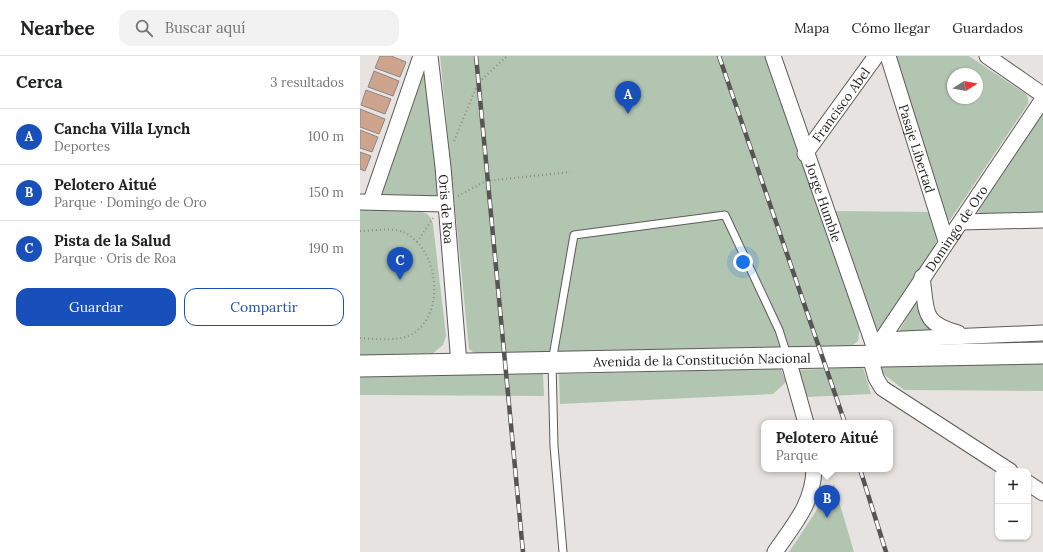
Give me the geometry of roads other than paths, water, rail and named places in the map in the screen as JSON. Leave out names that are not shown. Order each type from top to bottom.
[{"type":"main road","name":"Avenida de la Constitución Nacional","points":[[360,366],[788,359],[875,349],[1043,353]]},
{"type":"street","points":[[421,56],[366,202],[444,204]]},
{"type":"street","name":"Oris de Roa","points":[[430,56],[443,166],[444,204],[458,364]]},
{"type":"street","name":"Jorge Humble","points":[[773,56],[805,154],[875,349],[876,378],[882,388],[1005,468]]},
{"type":"street","name":"Francisco Abel","points":[[805,154],[876,56]]},
{"type":"street","name":"Pasaje Libertad","points":[[888,56],[946,241]]},
{"type":"street","points":[[987,56],[1043,95]]},
{"type":"street","name":"Domingo de Oro","points":[[875,349],[946,241],[961,222],[1043,100]]},
{"type":"street","points":[[961,222],[1043,220]]},
{"type":"street","points":[[922,277],[928,316],[933,323],[940,328],[969,336]]},
{"type":"street","name":"Avenida de la Constitución Nacional","points":[[875,349],[905,340],[1043,333]]},
{"type":"street","points":[[788,359],[805,420]]},
{"type":"street","points":[[775,552],[806,505],[813,486],[814,472]]},
{"type":"street","points":[[1031,485],[1043,493]]},
{"type":"lane","points":[[563,552],[554,446],[552,362],[574,235],[725,215],[779,330],[788,359]]},
{"type":"railway","points":[[476,56],[523,552]]},
{"type":"railway","points":[[719,56],[844,420]]},
{"type":"railway","points":[[861,472],[886,552]]},
{"type":"place","name":"Cancha Villa Lynch","points":[[628,114]]},
{"type":"place","name":"Pista de la Salud","points":[[400,280]]},
{"type":"place","name":"Pelotero Aitué","points":[[827,518]]}]
